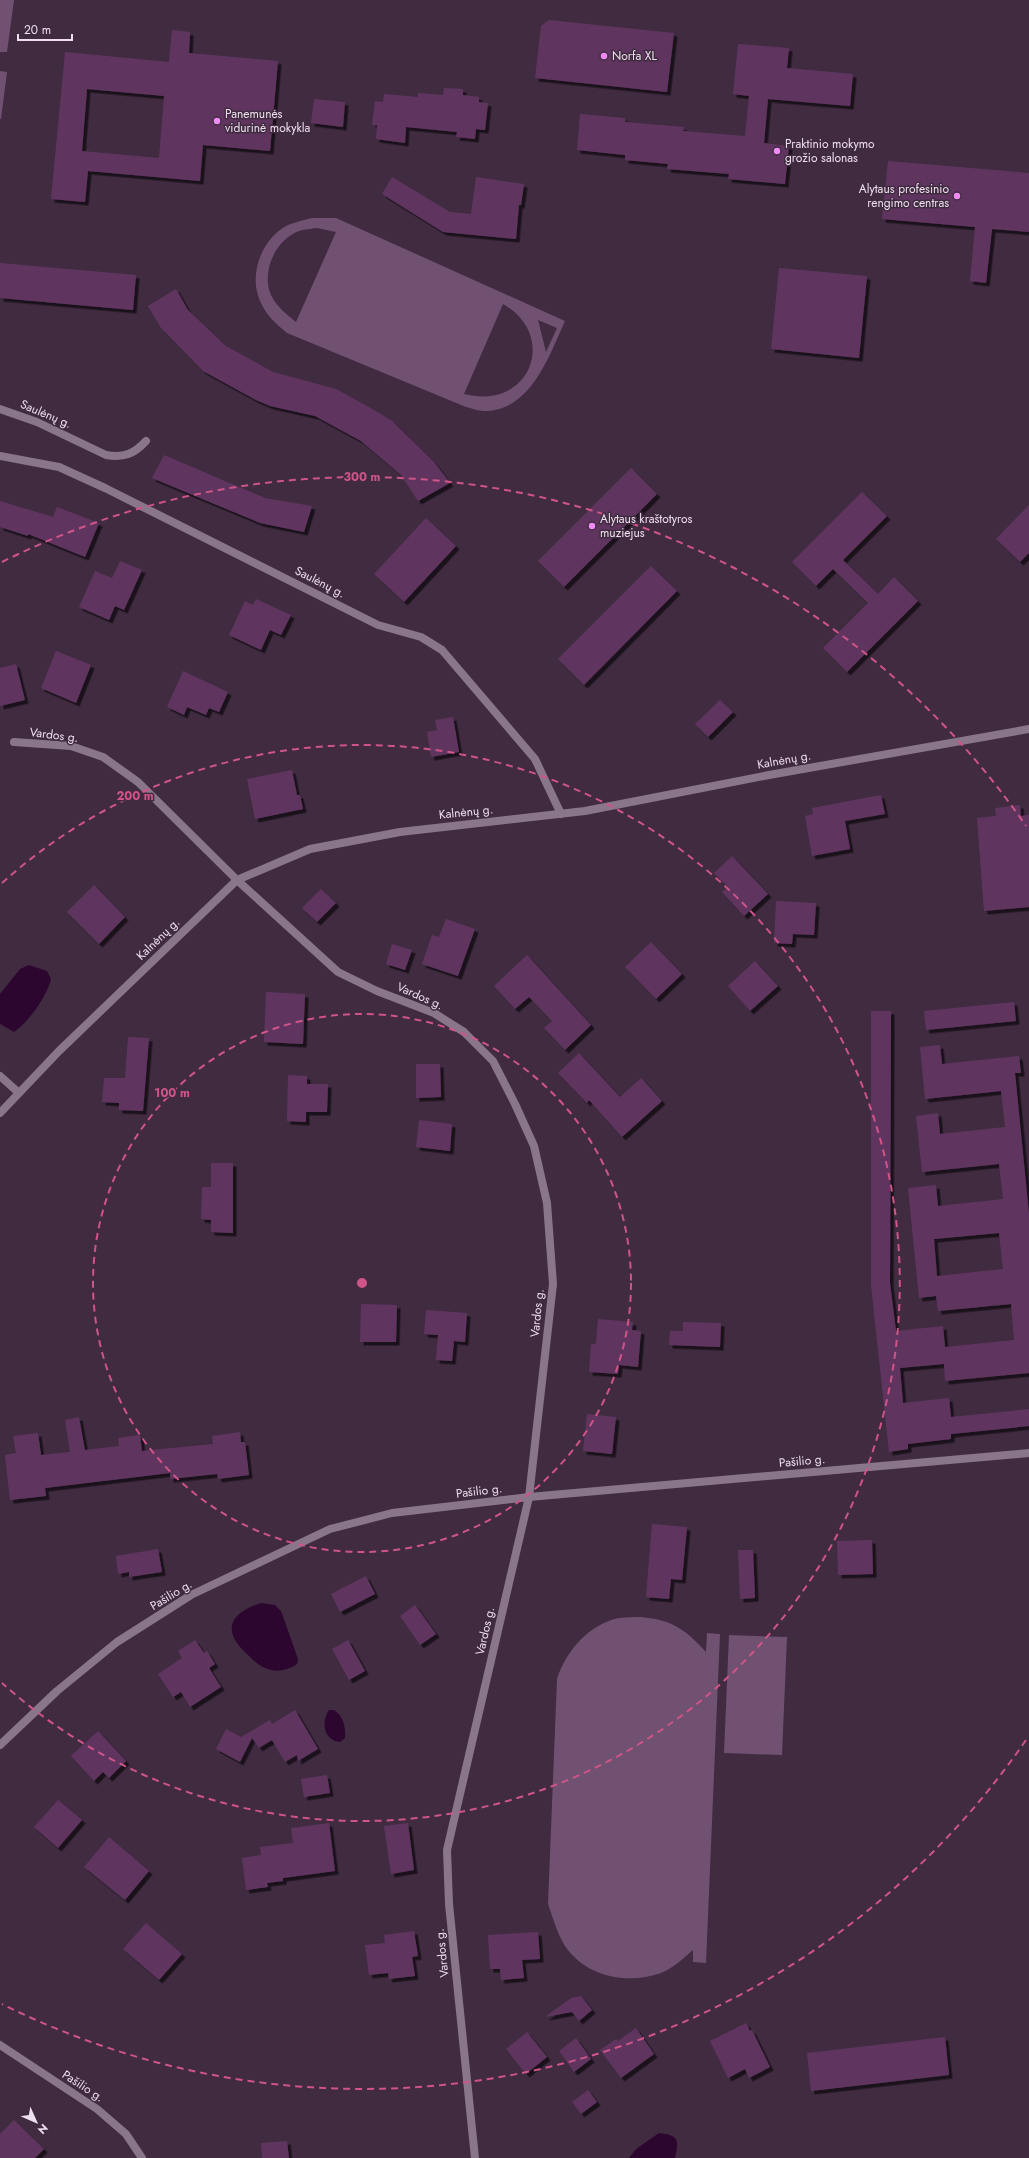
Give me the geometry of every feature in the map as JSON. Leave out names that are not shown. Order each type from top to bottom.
[{"type":"street","name":"Saulėnų g.","points":[[0,409],[37,422],[106,455],[117,457],[127,455],[137,451],[146,441]]},
{"type":"street","name":"Saulėnų g.","points":[[0,456],[59,467],[92,482],[378,625],[421,637],[442,650],[535,759],[561,814]]},
{"type":"street","name":"Kalnėnų g.","points":[[0,1113],[59,1051],[237,880],[310,849],[400,832],[585,811],[769,775],[1029,729]]},
{"type":"street","name":"Vardos g.","points":[[14,742],[71,746],[103,757],[138,782],[237,880],[338,972],[434,1013],[464,1032],[493,1062],[515,1104],[534,1146],[547,1203],[553,1284],[529,1497],[447,1850],[449,1904],[475,2158]]},
{"type":"street","points":[[0,1076],[19,1093]]},
{"type":"street","name":"Pašilio g.","points":[[0,1745],[56,1691],[117,1642],[191,1595],[330,1529],[392,1513],[529,1497],[1029,1453]]},
{"type":"street","name":"Pašilio g.","points":[[0,2045],[97,2109],[126,2134],[142,2158]]},
{"type":"shaded area","points":[[0,0],[14,0],[7,52],[0,52]]},
{"type":"shaded area","points":[[0,71],[7,72],[1,119],[0,119]]},
{"type":"shaded area","points":[[312,218],[336,218],[565,321],[545,365],[536,379],[526,392],[514,402],[500,409],[479,411],[287,333],[265,311],[260,301],[257,291],[257,269],[265,248],[279,231],[288,225]],"holes":[[[317,228],[336,232],[296,322],[279,307],[271,295],[268,286],[269,267],[277,249],[290,235],[301,230]],[[503,304],[520,318],[530,334],[533,351],[529,367],[520,381],[506,392],[487,396],[464,394]],[[538,320],[557,328],[546,352]]]},
{"type":"shaded area","points":[[29,965],[47,971],[51,979],[46,993],[31,1016],[14,1032],[0,1024],[0,994],[20,969]]},
{"type":"shaded area","points":[[261,1603],[275,1605],[281,1611],[298,1659],[297,1664],[285,1670],[278,1671],[264,1668],[239,1646],[234,1638],[232,1624],[236,1618],[250,1607]]},
{"type":"shaded area","points":[[619,1618],[652,1618],[670,1623],[691,1637],[706,1652],[707,1633],[720,1634],[706,1963],[693,1962],[693,1950],[674,1966],[661,1973],[648,1977],[621,1978],[608,1976],[596,1971],[584,1965],[574,1957],[562,1941],[548,1904],[557,1679],[566,1658],[580,1640],[598,1626]]},
{"type":"shaded area","points":[[729,1635],[787,1637],[782,1755],[724,1753]]},
{"type":"shaded area","points":[[329,1710],[334,1710],[337,1712],[343,1722],[345,1738],[340,1742],[334,1741],[330,1738],[325,1730],[324,1725],[326,1715]]},
{"type":"shaded area","points":[[659,2133],[670,2135],[676,2140],[677,2147],[675,2158],[629,2158],[636,2149]]},
{"type":"building","name":"Norfa XL","points":[[549,20],[674,33],[667,92],[535,78],[541,26]]},
{"type":"building","name":"Panemunės vidurinė mokykla","points":[[172,30],[190,32],[189,53],[278,61],[270,151],[203,145],[200,181],[88,171],[85,202],[51,199],[65,52],[169,62]],"holes":[[[87,89],[164,96],[159,158],[82,151]]]},
{"type":"building","points":[[738,44],[789,48],[787,68],[853,74],[850,106],[768,99],[764,143],[789,146],[785,184],[728,179],[729,174],[667,169],[668,164],[625,160],[625,155],[577,150],[580,114],[625,118],[625,122],[684,127],[683,131],[745,136],[749,96],[733,94]]},
{"type":"building","points":[[444,88],[463,89],[463,95],[479,97],[479,102],[488,103],[485,130],[476,129],[475,139],[456,137],[457,132],[406,127],[405,143],[376,139],[377,125],[372,125],[375,101],[383,102],[384,94],[418,97],[418,93],[443,95]]},
{"type":"building","points":[[314,99],[345,102],[343,127],[311,123]]},
{"type":"building","name":"Alytaus profesinio rengimo centras","points":[[888,161],[1029,173],[1029,232],[992,229],[986,283],[970,281],[975,227],[882,219]]},
{"type":"building","points":[[392,177],[450,212],[471,214],[476,177],[524,184],[521,205],[519,205],[516,239],[443,232],[382,194]]},
{"type":"building","points":[[0,263],[136,275],[133,310],[0,298]]},
{"type":"building","points":[[779,268],[867,276],[859,358],[771,349]]},
{"type":"building","points":[[176,289],[188,310],[226,346],[273,372],[336,389],[376,411],[392,421],[434,462],[450,483],[418,501],[401,475],[361,441],[315,416],[270,406],[256,400],[203,371],[161,328],[148,306]]},
{"type":"building","points":[[164,455],[265,498],[312,506],[304,532],[260,523],[152,478]]},
{"type":"building","points":[[631,468],[657,494],[564,587],[538,561]]},
{"type":"building","points":[[862,492],[887,516],[843,560],[878,594],[894,577],[918,601],[847,672],[823,648],[868,603],[833,569],[816,586],[792,562]]},
{"type":"building","points":[[0,501],[53,517],[57,507],[99,523],[85,557],[28,534],[28,536],[0,527]]},
{"type":"building","points":[[1029,505],[1029,553],[1020,562],[996,539]]},
{"type":"building","points":[[426,518],[456,546],[404,602],[374,574]]},
{"type":"building","points":[[120,561],[142,570],[124,610],[115,606],[109,620],[79,607],[95,571],[112,578]]},
{"type":"building","points":[[651,566],[677,591],[584,685],[558,659]]},
{"type":"building","points":[[256,599],[291,615],[281,635],[270,630],[261,650],[229,635],[245,601],[253,605]]},
{"type":"building","points":[[56,651],[91,665],[76,703],[41,688]]},
{"type":"building","points":[[16,664],[25,700],[0,706],[0,668]]},
{"type":"building","points":[[183,671],[228,692],[219,712],[209,708],[206,715],[187,707],[184,715],[167,707]]},
{"type":"building","points":[[720,700],[733,712],[708,737],[695,724]]},
{"type":"building","points":[[453,717],[459,752],[431,757],[427,732],[437,730],[435,720]]},
{"type":"building","points":[[292,770],[297,795],[300,795],[303,809],[255,819],[247,779]]},
{"type":"building","points":[[881,795],[885,814],[845,821],[850,849],[812,856],[805,816],[813,814],[812,808]]},
{"type":"building","points":[[1020,805],[1021,816],[1029,815],[1029,907],[984,911],[977,818],[996,816],[995,808]]},
{"type":"building","points":[[732,856],[768,894],[744,916],[722,892],[728,887],[714,873]]},
{"type":"building","points":[[94,885],[125,917],[99,944],[67,912]]},
{"type":"building","points":[[321,889],[336,903],[317,922],[302,908]]},
{"type":"building","points":[[776,901],[816,903],[814,935],[793,934],[792,944],[774,943]]},
{"type":"building","points":[[446,919],[475,929],[458,976],[422,964],[432,935],[439,937]]},
{"type":"building","points":[[651,942],[682,974],[656,999],[625,967]]},
{"type":"building","points":[[392,944],[412,950],[405,970],[386,964]]},
{"type":"building","points":[[527,955],[591,1025],[565,1050],[544,1028],[552,1021],[529,997],[515,1009],[494,986]]},
{"type":"building","points":[[755,961],[778,986],[750,1011],[728,986]]},
{"type":"building","points":[[266,992],[305,994],[303,1044],[264,1042]]},
{"type":"building","points":[[1014,1002],[1016,1021],[926,1030],[924,1011]]},
{"type":"building","points":[[871,1011],[891,1011],[890,1283],[896,1331],[943,1326],[945,1347],[1014,1340],[1011,1304],[938,1311],[936,1296],[919,1298],[908,1188],[936,1185],[938,1206],[1003,1199],[999,1164],[922,1172],[916,1116],[938,1113],[940,1134],[1005,1127],[1001,1091],[925,1099],[920,1047],[940,1045],[942,1064],[1019,1056],[1021,1073],[1015,1073],[1029,1214],[1029,1373],[945,1381],[944,1364],[900,1368],[903,1403],[949,1398],[951,1417],[1029,1409],[1029,1426],[951,1434],[951,1439],[908,1444],[908,1449],[889,1452],[871,1285]],"holes":[[[999,1233],[1003,1269],[937,1276],[934,1239]]]},
{"type":"building","points":[[128,1037],[149,1038],[143,1111],[119,1110],[119,1103],[102,1102],[104,1078],[125,1078]]},
{"type":"building","points":[[579,1053],[620,1097],[641,1078],[662,1101],[622,1137],[589,1100],[587,1103],[558,1073]]},
{"type":"building","points":[[416,1064],[440,1064],[441,1097],[416,1098]]},
{"type":"building","points":[[288,1075],[307,1076],[307,1084],[328,1084],[327,1112],[306,1112],[306,1122],[287,1121]]},
{"type":"building","points":[[419,1120],[452,1124],[450,1151],[416,1147]]},
{"type":"building","points":[[211,1163],[233,1163],[233,1233],[211,1232],[211,1220],[201,1219],[202,1187],[211,1187]]},
{"type":"building","points":[[361,1304],[397,1305],[396,1342],[360,1342]]},
{"type":"building","points":[[426,1310],[467,1313],[465,1342],[454,1341],[452,1361],[436,1360],[438,1335],[424,1334]]},
{"type":"building","points":[[598,1319],[633,1322],[632,1330],[641,1331],[638,1367],[619,1365],[618,1374],[589,1372],[591,1344],[596,1344]]},
{"type":"building","points":[[683,1322],[721,1323],[720,1347],[669,1345],[670,1331],[683,1331]]},
{"type":"building","points":[[587,1414],[616,1417],[612,1454],[583,1451]]},
{"type":"building","points":[[79,1417],[85,1450],[119,1446],[118,1438],[140,1435],[142,1451],[213,1444],[212,1436],[240,1432],[241,1442],[245,1442],[249,1475],[218,1479],[217,1474],[170,1479],[170,1473],[45,1488],[46,1496],[10,1500],[5,1455],[16,1453],[13,1436],[38,1433],[41,1455],[70,1452],[65,1420]]},
{"type":"building","points":[[652,1524],[687,1527],[682,1580],[671,1579],[669,1599],[646,1597]]},
{"type":"building","points":[[872,1540],[873,1574],[838,1575],[837,1541]]},
{"type":"building","points":[[158,1549],[162,1572],[129,1577],[129,1572],[118,1574],[116,1556]]},
{"type":"building","points":[[738,1550],[753,1550],[755,1598],[740,1599]]},
{"type":"building","points":[[366,1576],[375,1594],[340,1612],[331,1594]]},
{"type":"building","points":[[415,1605],[436,1634],[420,1645],[400,1616]]},
{"type":"building","points":[[195,1640],[204,1653],[207,1651],[215,1664],[209,1668],[221,1687],[190,1707],[181,1692],[173,1697],[158,1674],[182,1658],[178,1651]]},
{"type":"building","points":[[348,1640],[365,1671],[349,1680],[332,1649]]},
{"type":"building","points":[[295,1710],[318,1749],[298,1761],[297,1755],[285,1762],[272,1740],[259,1748],[252,1738],[240,1762],[216,1749],[226,1729],[241,1737],[270,1720],[272,1724]]},
{"type":"building","points":[[98,1731],[126,1761],[109,1778],[103,1772],[94,1781],[71,1756]]},
{"type":"building","points":[[327,1775],[330,1793],[304,1797],[301,1779]]},
{"type":"building","points":[[58,1800],[82,1820],[58,1848],[34,1827]]},
{"type":"building","points":[[329,1823],[335,1871],[283,1878],[283,1881],[267,1883],[268,1887],[246,1890],[242,1858],[261,1855],[260,1847],[293,1843],[291,1828]]},
{"type":"building","points":[[408,1823],[414,1870],[391,1874],[384,1826]]},
{"type":"building","points":[[109,1837],[149,1871],[125,1900],[84,1867]]},
{"type":"building","points":[[146,1923],[182,1954],[159,1980],[123,1949]]},
{"type":"building","points":[[414,1931],[418,1956],[412,1957],[415,1976],[389,1979],[388,1973],[369,1975],[365,1945],[385,1943],[384,1935]]},
{"type":"building","points":[[538,1932],[540,1959],[522,1960],[524,1978],[501,1980],[500,1969],[490,1969],[488,1935]]},
{"type":"building","points":[[581,1996],[592,2010],[579,2021],[572,2012],[545,2017],[571,1998]]},
{"type":"building","points":[[746,2023],[750,2031],[752,2030],[770,2067],[749,2078],[745,2069],[728,2078],[710,2041]]},
{"type":"building","points":[[636,2028],[654,2054],[621,2078],[600,2050],[616,2039],[618,2041]]},
{"type":"building","points":[[527,2032],[547,2057],[526,2074],[506,2049]]},
{"type":"building","points":[[945,2037],[949,2075],[811,2091],[807,2053]]},
{"type":"building","points":[[576,2038],[591,2059],[574,2072],[559,2051]]},
{"type":"building","points":[[588,2090],[597,2102],[581,2114],[572,2102]]},
{"type":"building","points":[[14,2120],[44,2149],[35,2158],[0,2158],[0,2134]]},
{"type":"building","points":[[287,2141],[289,2158],[262,2158],[261,2143]]},
{"type":"place","name":"Norfa XL","points":[[604,56]]},
{"type":"place","name":"Panemunės vidurinė mokykla","points":[[217,121]]},
{"type":"place","name":"Praktinio mokymo grožio salonas","points":[[777,151]]},
{"type":"place","name":"Alytaus profesinio rengimo centras","points":[[957,196]]},
{"type":"place","name":"Alytaus kraštotyros muziejus","points":[[592,526]]}]
